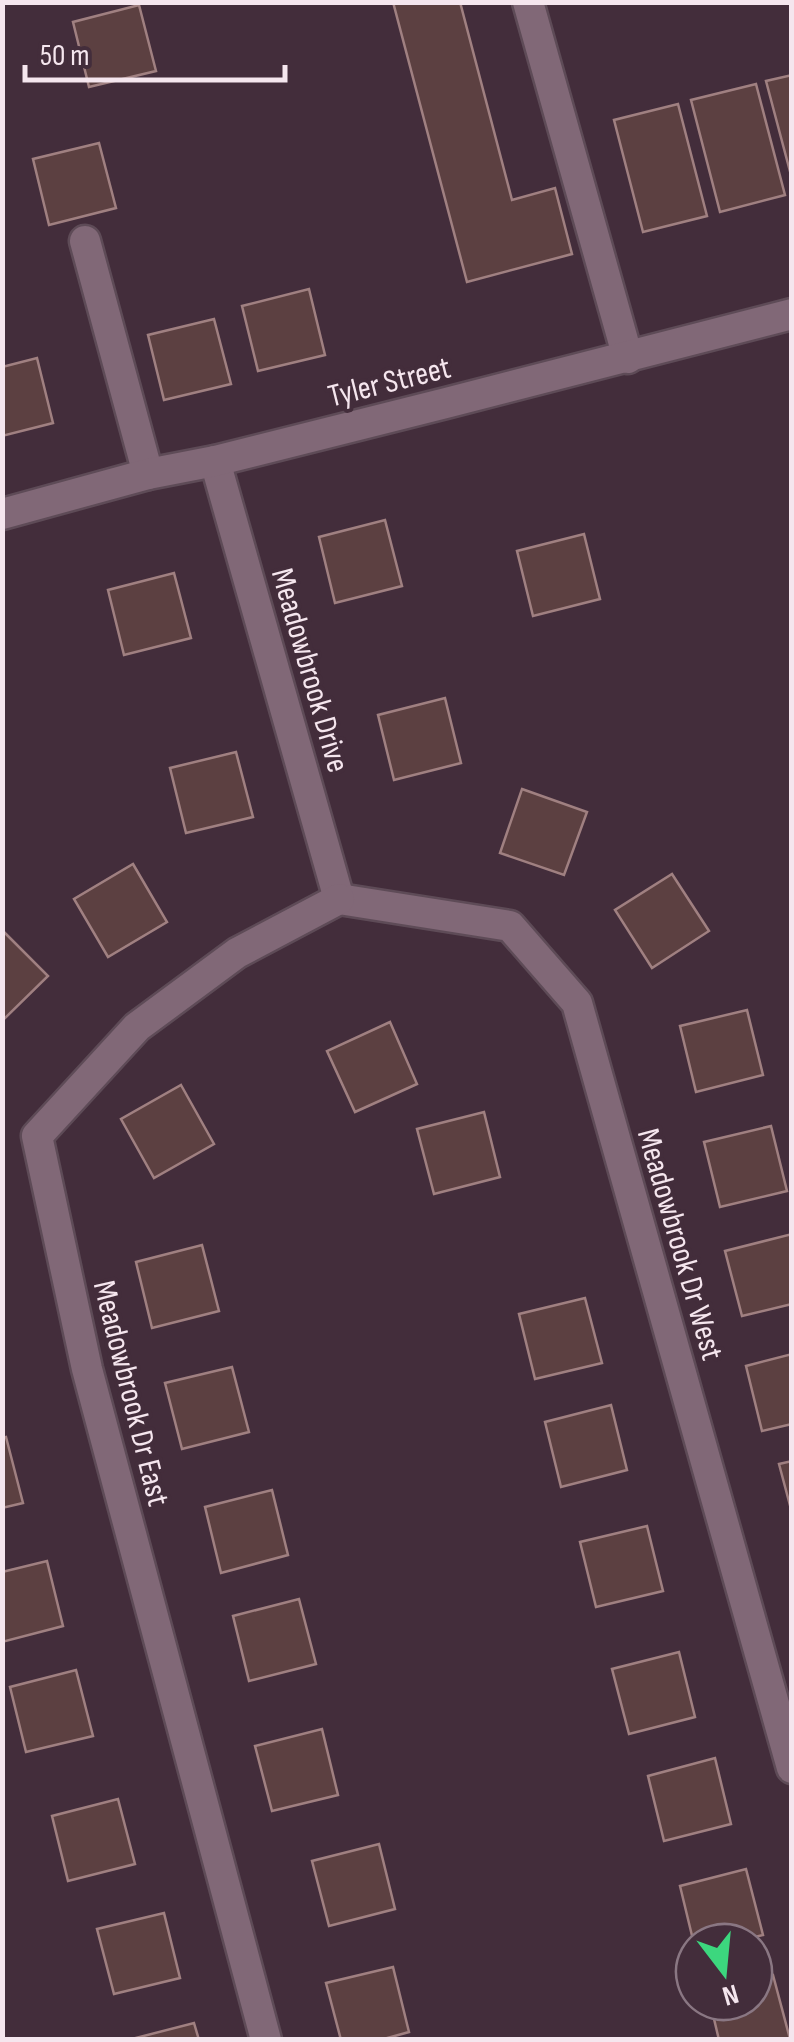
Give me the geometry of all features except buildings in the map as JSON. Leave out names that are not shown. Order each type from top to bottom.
[{"type":"street","points":[[528,2],[628,358]]},
{"type":"street","points":[[85,242],[148,474]]},
{"type":"street","name":"Tyler Street","points":[[2,514],[792,314]]},
{"type":"street","name":"Meadowbrook Drive","points":[[215,460],[340,899]]},
{"type":"street","name":"Meadowbrook Dr West","points":[[340,899],[510,926],[577,1004],[792,1768]]},
{"type":"street","name":"Meadowbrook Dr East","points":[[266,2040],[87,1369],[37,1136],[138,1028],[236,954],[340,899]]}]
